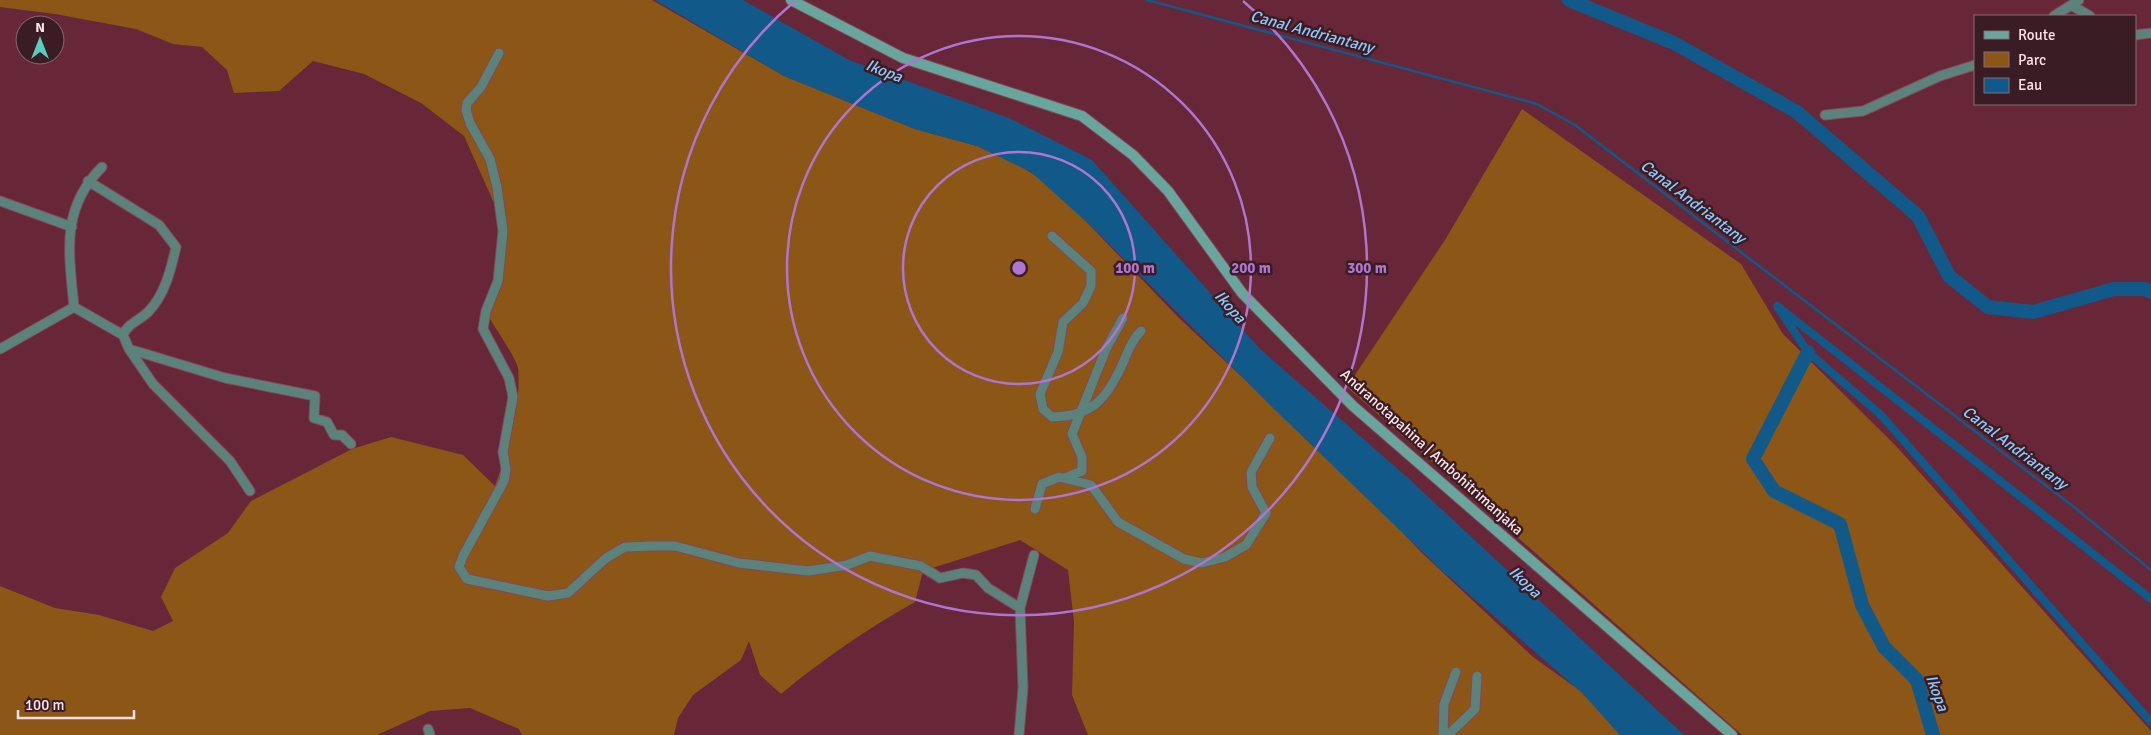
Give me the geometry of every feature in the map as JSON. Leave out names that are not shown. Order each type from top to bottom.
[{"type":"main road","name":"Andranotapahina | Ambohitrimanjaka","points":[[791,0],[903,58],[1082,116],[1133,155],[1168,191],[1242,294],[1353,406],[1732,735]]},
{"type":"street","points":[[2056,15],[2075,2],[2089,15]]},
{"type":"street","points":[[2136,35],[2151,33]]},
{"type":"street","points":[[500,53],[482,88],[467,103],[466,110],[470,123],[490,159],[497,187],[503,231],[502,259],[498,281],[486,311],[483,329],[509,378],[513,397],[504,452],[506,469],[504,481],[463,556],[460,567],[467,579],[548,596],[568,593],[606,558],[625,547],[676,546],[739,563],[808,571],[846,565],[870,556],[921,566],[940,578],[963,573],[976,575],[988,588],[1020,608]]},
{"type":"street","points":[[1825,115],[1863,112],[1940,76],[1974,65]]},
{"type":"street","points":[[74,307],[68,245],[78,198],[88,181],[102,167]]},
{"type":"street","points":[[88,181],[159,225],[176,247],[170,276],[150,310],[140,320],[127,326],[123,335]]},
{"type":"street","points":[[0,201],[72,227]]},
{"type":"street","points":[[1052,236],[1091,271],[1090,286],[1083,303],[1064,322],[1058,352],[1040,394],[1043,408],[1052,417],[1072,416],[1107,395],[1129,346],[1141,331]]},
{"type":"street","points":[[74,307],[123,335],[129,349],[153,384],[230,461],[250,491]]},
{"type":"street","points":[[0,349],[74,307]]},
{"type":"street","points":[[1065,478],[1082,471],[1082,457],[1072,434],[1106,348],[1123,318]]},
{"type":"street","points":[[129,349],[226,378],[315,396],[314,418],[327,422],[334,435],[342,435],[351,444]]},
{"type":"street","points":[[1035,509],[1042,484],[1059,477],[1065,478],[1091,485],[1118,522],[1184,559],[1202,563],[1225,557],[1246,545],[1266,513],[1252,486],[1251,472],[1270,438]]},
{"type":"street","points":[[1019,735],[1023,688],[1020,608],[1034,555]]},
{"type":"street","points":[[1443,735],[1444,704],[1456,672]]},
{"type":"street","points":[[1448,735],[1475,709],[1477,676]]},
{"type":"green space","points":[[0,0],[652,0],[784,76],[915,129],[977,146],[1020,166],[1051,185],[1179,318],[1366,493],[1421,552],[1533,657],[1589,697],[1620,735],[1088,735],[1072,695],[1074,622],[1068,570],[1020,540],[923,571],[915,602],[846,645],[781,694],[760,675],[749,641],[741,660],[693,695],[678,718],[674,735],[522,735],[519,729],[470,708],[430,711],[377,735],[0,735],[0,586],[55,608],[99,615],[153,631],[173,621],[161,597],[175,568],[228,533],[251,501],[352,449],[391,437],[463,455],[495,486],[513,428],[519,382],[518,368],[510,350],[489,317],[502,283],[507,232],[464,136],[421,103],[364,74],[313,61],[279,91],[234,93],[227,70],[202,47],[173,44],[136,29],[65,15],[0,7]]},
{"type":"green space","points":[[1522,109],[1741,264],[1783,334],[1896,446],[2151,731],[2151,735],[1742,735],[1347,387],[1445,240]]},
{"type":"water","points":[[655,0],[743,0],[849,60],[1009,118],[1092,160],[1260,349],[1407,477],[1684,735],[1620,735],[1582,693],[1440,569],[1268,403],[1091,226],[1031,172],[977,146],[915,129],[784,76]]},
{"type":"waterway","name":"Canal Andriantany","points":[[1147,0],[1537,104],[1575,125],[2074,507],[2151,570]]},
{"type":"waterway","points":[[1569,0],[1674,43],[1797,112],[1918,216],[1949,276],[1988,307],[2033,312],[2114,289],[2145,289],[2151,292]]},
{"type":"waterway","points":[[2151,599],[1777,306],[1808,352],[1881,415],[2151,722]]},
{"type":"waterway","name":"Ikopa","points":[[1808,352],[1753,459],[1774,491],[1840,524],[1862,605],[1884,647],[1917,680],[1933,735]]}]
